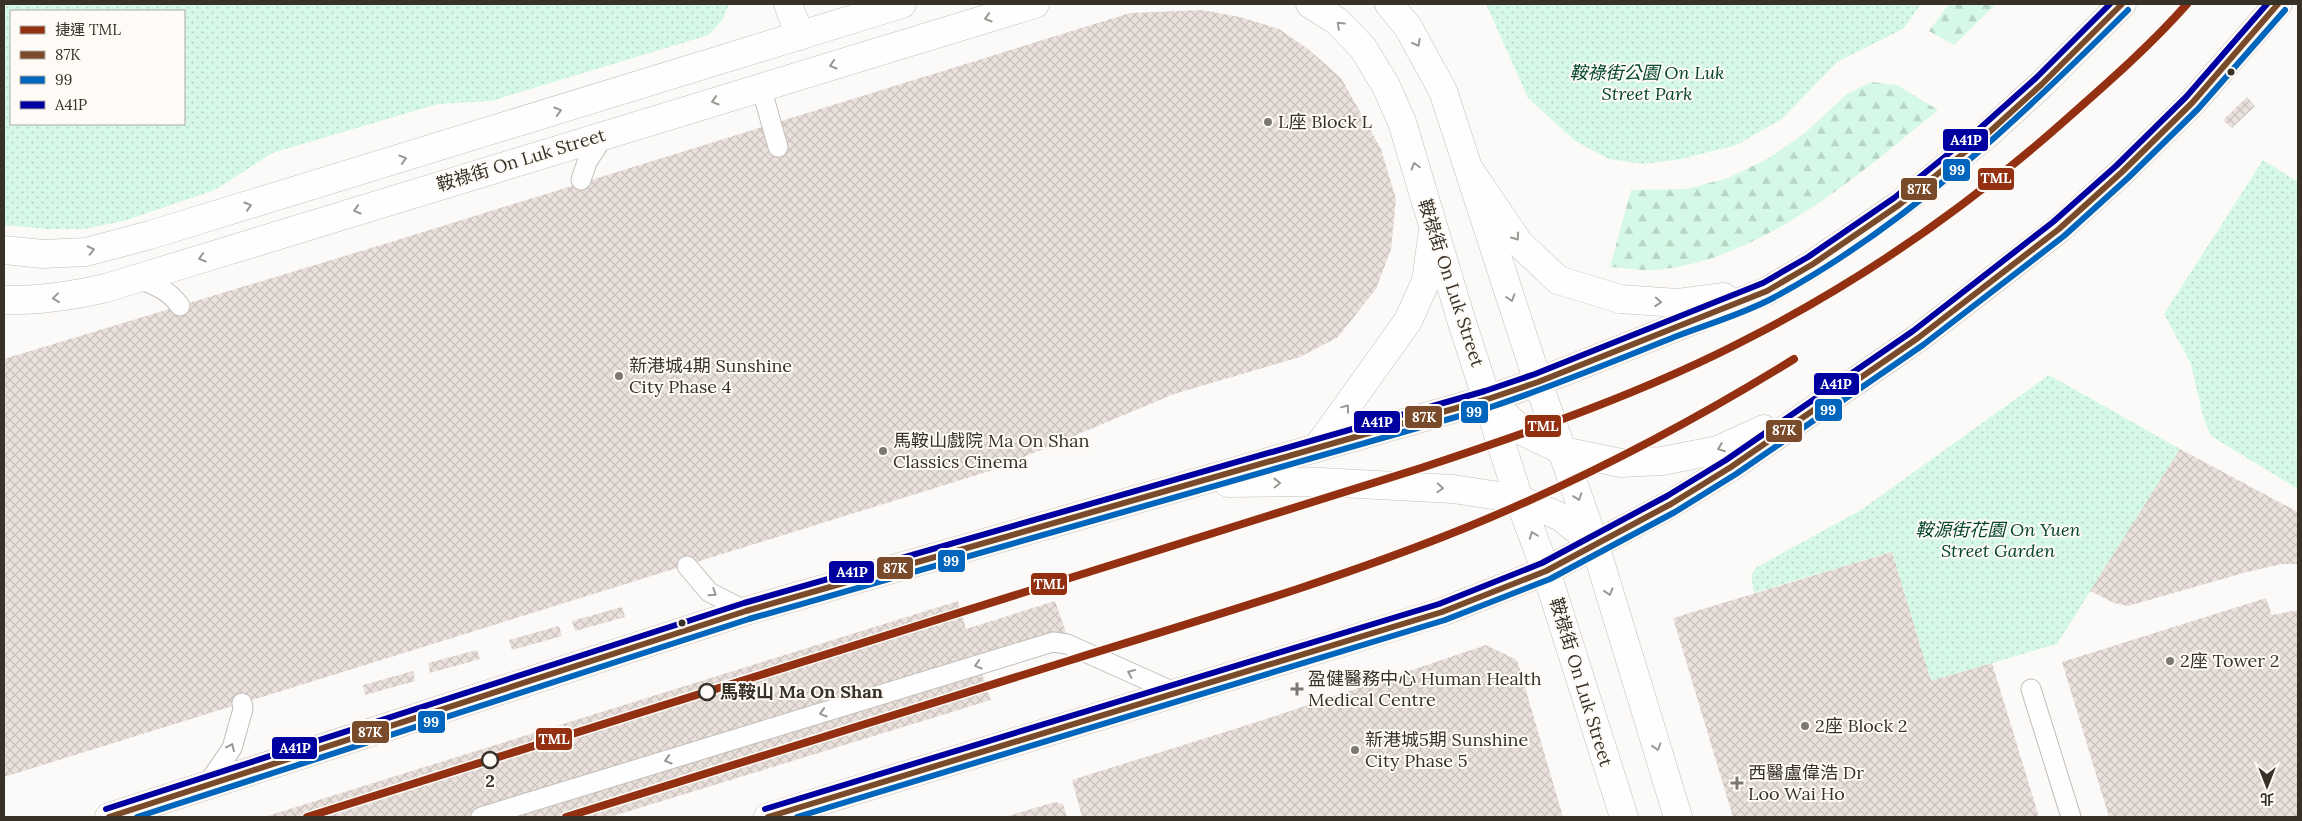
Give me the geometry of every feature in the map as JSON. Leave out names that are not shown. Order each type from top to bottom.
[{"type":"main road","points":[[788,4],[800,36]]},
{"type":"main road","name":"鞍祿街 On Luk Street","points":[[4,250],[43,254],[86,252],[150,235],[902,4]]},
{"type":"main road","name":"鞍祿街 On Luk Street","points":[[4,300],[32,301],[71,296],[137,278],[1035,4]]},
{"type":"main road","name":"鞍祿街 On Luk Street","points":[[1310,4],[1337,21],[1363,48],[1386,86],[1402,122],[1433,230],[1519,499],[1546,571],[1624,817]]},
{"type":"main road","points":[[1389,4],[1408,27],[1443,91],[1538,382],[1595,545],[1678,817]]},
{"type":"main road","points":[[109,817],[746,611],[1488,399],[1538,382],[1767,291],[1813,264],[1926,184],[1985,136],[2042,84],[2122,4]]},
{"type":"main road","points":[[768,817],[1442,612],[1546,571],[1595,545],[1671,504],[1731,467],[1918,338],[2059,229],[2122,172],[2192,103],[2278,4]]},
{"type":"main road","points":[[1468,169],[1519,243],[1558,280],[1620,299],[1678,303],[1767,291]]},
{"type":"main road","points":[[1317,448],[1408,321],[1426,281],[1433,230]]},
{"type":"main road","points":[[1488,399],[1522,431],[1563,451],[1621,463],[1662,461],[1718,450],[1829,398]]},
{"type":"main road","points":[[1194,484],[1321,482],[1453,489],[1519,499],[1561,517],[1595,545]]},
{"type":"lane","points":[[761,87],[778,147]]},
{"type":"lane","points":[[581,180],[588,162],[605,134]]},
{"type":"lane","points":[[137,278],[159,287],[173,297],[180,306]]},
{"type":"lane","points":[[687,566],[709,592],[746,611]]},
{"type":"lane","points":[[481,817],[1053,642],[1067,644],[1176,692]]},
{"type":"lane","points":[[2031,689],[2071,817]]},
{"type":"lane","points":[[206,786],[232,748],[243,709],[242,703]]},
{"type":"green space","points":[[4,4],[729,4],[723,19],[709,35],[491,101],[438,104],[272,153],[215,190],[124,221],[84,229],[45,229],[4,225]]},
{"type":"green space","name":"鞍祿街公園 On Luk Street Park","points":[[1486,4],[1921,4],[1903,29],[1837,62],[1783,118],[1737,145],[1681,159],[1644,164],[1609,159],[1575,141],[1528,98]]},
{"type":"green space","points":[[1949,4],[1996,4],[1954,45],[1929,31]]},
{"type":"green space","points":[[1871,82],[1897,85],[1938,110],[1842,187],[1807,211],[1771,232],[1734,250],[1695,263],[1656,270],[1610,267],[1631,190],[1686,189],[1728,178],[1769,158],[1806,132],[1847,94]]},
{"type":"green space","points":[[2263,160],[2298,182],[2298,489],[2211,436],[2203,416],[2191,364],[2164,314]]},
{"type":"green space","name":"鞍源街花園 On Yuen Street Garden","points":[[2049,375],[2180,449],[2057,644],[1931,681],[1892,552],[1754,593],[1751,575],[1757,567],[1861,510]]},
{"type":"building","name":"新港城4期 Sunshine City Phase 4","points":[[1202,10],[1240,17],[1279,29],[1308,49],[1341,78],[1381,149],[1396,199],[1391,249],[1376,289],[1338,337],[1300,357],[1174,394],[993,470],[4,777],[4,359],[391,242],[1130,13]]},
{"type":"building","points":[[2247,97],[2255,106],[2232,128],[2223,120]]},
{"type":"building","points":[[2180,449],[2298,512],[2298,564],[2282,564],[2247,572],[2128,606],[2114,603],[2090,591]]},
{"type":"building","points":[[1892,552],[1931,681],[1992,663],[2039,817],[1733,817],[1673,618]]},
{"type":"building","points":[[2266,598],[2272,615],[2298,610],[2298,817],[2109,817],[2062,662]]},
{"type":"building","name":"馬鞍山 Ma On Shan","points":[[958,601],[966,629],[1055,601],[1070,644],[981,671],[991,700],[610,817],[264,817]]},
{"type":"building","points":[[622,607],[625,617],[575,631],[572,621]]},
{"type":"building","points":[[559,626],[562,636],[512,650],[509,640]]},
{"type":"building","name":"新港城5期 Sunshine City Phase 5","points":[[1486,645],[1517,660],[1563,817],[1082,817],[1072,780],[1263,720]]},
{"type":"building","points":[[477,650],[480,659],[430,673],[428,663]]},
{"type":"building","points":[[413,671],[415,681],[365,695],[363,685]]},
{"type":"building","points":[[1055,802],[1063,804],[1067,817],[1004,817]]},
{"type":"metro line","name":"TML","points":[[307,817],[1421,468],[1547,425],[1630,393],[1711,357],[1793,315],[1913,240],[2026,154],[2142,51],[2187,4]]},
{"type":"metro line","name":"TML","points":[[566,817],[1220,614],[1319,582],[1417,547],[1508,510],[1592,471],[1674,429],[1794,359]]},
{"type":"transit line","name":"A41P","points":[[106,809],[744,603],[1485,391],[1535,374],[1763,283],[1808,257],[1894,198],[1979,129],[2036,78],[2110,4]]},
{"type":"transit line","name":"87K","points":[[109,817],[746,611],[1488,399],[1538,382],[1767,291],[1813,264],[1899,205],[1985,136],[2042,84],[2122,4]]},
{"type":"transit line","name":"A41P","points":[[765,809],[1439,604],[1542,563],[1667,496],[1726,460],[1913,331],[2053,222],[2116,166],[2186,97],[2267,4]]},
{"type":"transit line","name":"87K","points":[[768,817],[1442,612],[1546,571],[1671,504],[1731,467],[1918,338],[2059,229],[2122,172],[2192,103],[2278,4]]},
{"type":"transit line","name":"99","points":[[137,817],[749,619],[1491,407],[1750,309],[1773,298],[1822,269],[1870,238],[1916,203],[2004,129],[2128,10]]},
{"type":"transit line","name":"99","points":[[797,817],[1445,620],[1550,579],[1675,512],[1736,474],[1923,345],[2064,236],[2128,178],[2198,109],[2285,10]]},
{"type":"place","name":"L座 Block L","points":[[1268,122]]},
{"type":"place","name":"新港城4期 Sunshine City Phase 4","points":[[619,376]]},
{"type":"place","name":"馬鞍山戲院 Ma On Shan Classics Cinema","points":[[883,451]]},
{"type":"place","name":"2座 Tower 2","points":[[2170,661]]},
{"type":"place","name":"盈健醫務中心 Human Health Medical Centre","points":[[1297,689]]},
{"type":"place","name":"馬鞍山 Ma On Shan","points":[[707,692]]},
{"type":"place","name":"2座 Block 2","points":[[1805,726]]},
{"type":"place","name":"新港城5期 Sunshine City Phase 5","points":[[1355,750]]},
{"type":"place","name":"2","points":[[490,760]]},
{"type":"place","name":"西醫盧偉浩 Dr Loo Wai Ho","points":[[1737,783]]}]
